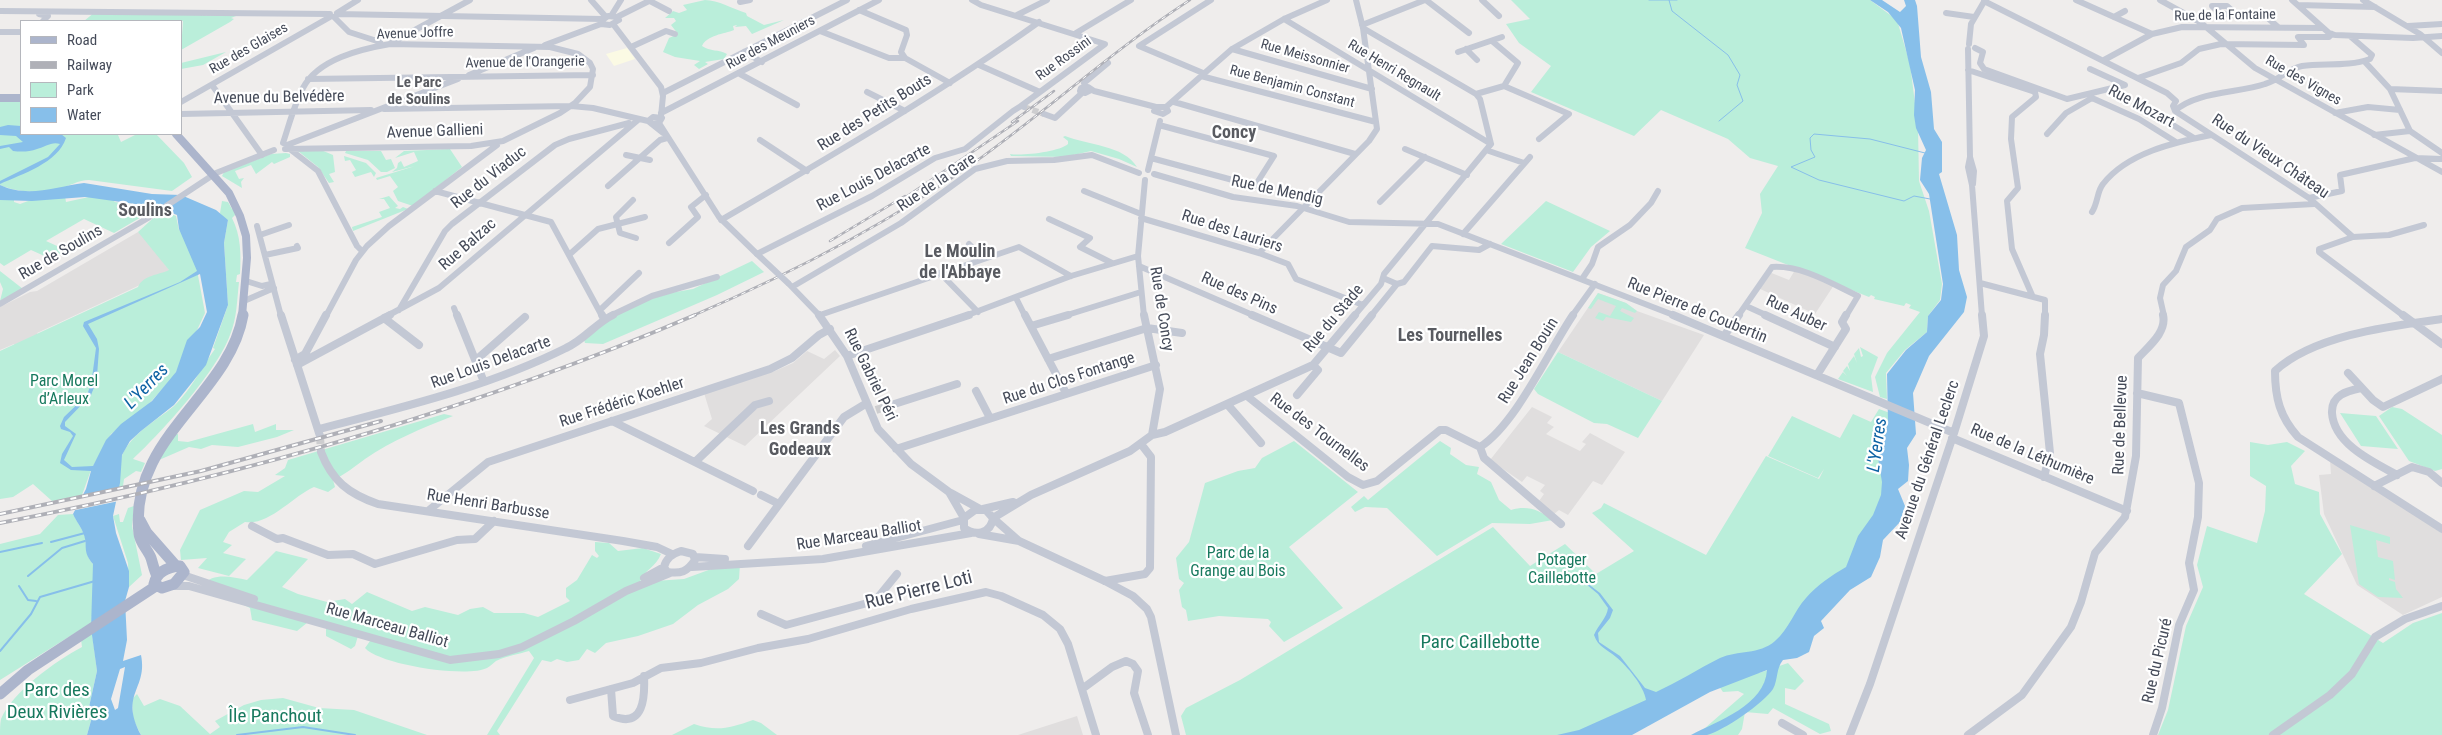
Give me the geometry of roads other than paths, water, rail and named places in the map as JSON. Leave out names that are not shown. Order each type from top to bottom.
[{"type":"main road","points":[[0,98],[20,98]]},
{"type":"main road","points":[[171,135],[187,152],[192,162],[209,177]]},
{"type":"main road","points":[[156,581],[151,558],[139,537],[139,517],[147,478],[159,448],[171,429],[213,375],[236,338],[246,281],[247,240],[243,223],[234,206],[177,135]]},
{"type":"main road","points":[[139,517],[147,533],[180,571]]},
{"type":"main road","points":[[0,687],[42,656],[128,605],[168,568],[180,571]]},
{"type":"main road","points":[[156,581],[170,586],[180,571]]},
{"type":"main road","points":[[0,694],[28,670],[86,631]]},
{"type":"street","name":"Rue des Glaises","points":[[182,101],[358,0]]},
{"type":"street","points":[[390,44],[470,0]]},
{"type":"street","points":[[591,0],[632,47],[659,83],[663,93],[657,116],[665,136],[721,220],[757,254]]},
{"type":"street","points":[[607,19],[621,0]]},
{"type":"street","points":[[607,19],[650,0],[669,11]]},
{"type":"street","points":[[740,2],[750,0]]},
{"type":"street","points":[[663,93],[847,0]]},
{"type":"street","name":"Rue des Meuniers","points":[[657,116],[879,0]]},
{"type":"street","name":"Rue Rossini","points":[[972,0],[980,5],[1017,14],[1103,42],[1104,45],[1023,106]]},
{"type":"street","points":[[1017,14],[1047,0]]},
{"type":"street","points":[[1076,33],[1131,0]]},
{"type":"street","name":"Rue Benjamin Constant","points":[[1211,0],[1139,46],[1202,74],[1376,122]]},
{"type":"street","points":[[1087,90],[1154,108],[1166,107],[1174,102],[1202,74],[1232,49],[1284,19],[1327,0]]},
{"type":"street","points":[[1259,253],[1375,134],[1377,129],[1363,27],[1356,0]]},
{"type":"street","points":[[1363,27],[1425,0],[1469,33]]},
{"type":"street","points":[[1482,0],[1499,16]]},
{"type":"street","name":"Avenue du Général Leclerc","points":[[1850,735],[1870,684],[1880,649],[1953,436],[1984,336],[1972,185],[1968,167],[1970,157],[1968,70],[1971,24],[1985,0]]},
{"type":"street","name":"Rue du Vieux Château","points":[[1985,0],[2174,97],[2176,101],[2173,106],[2175,111],[2312,201],[2353,237]]},
{"type":"street","points":[[2076,0],[2152,34]]},
{"type":"street","name":"Rue des Vignes","points":[[2160,0],[2206,26],[2255,68],[2442,172]]},
{"type":"street","points":[[2292,0],[2332,34],[2425,38],[2442,36]]},
{"type":"street","points":[[2363,0],[2408,26],[2442,53]]},
{"type":"street","points":[[2298,5],[2375,7]]},
{"type":"street","points":[[859,10],[906,30],[907,35],[901,52],[905,58],[950,83]]},
{"type":"street","points":[[0,11],[440,16],[607,19],[618,21],[613,24]]},
{"type":"street","points":[[13,11],[11,14],[47,14],[48,16],[44,20]]},
{"type":"street","points":[[2114,17],[2125,11]]},
{"type":"street","points":[[1946,13],[1974,17]]},
{"type":"street","points":[[2236,14],[2262,13],[2278,27]]},
{"type":"street","points":[[334,15],[349,32],[380,42],[381,45]]},
{"type":"street","name":"Avenue Joffre","points":[[308,79],[323,67],[340,58],[381,45],[538,46],[552,44],[607,19]]},
{"type":"street","name":"Rue Henri Regnault","points":[[1284,19],[1488,147],[1524,163]]},
{"type":"street","name":"Rue des Petits Bouts","points":[[721,220],[906,111],[979,65],[1039,22]]},
{"type":"street","points":[[2408,26],[2442,24]]},
{"type":"street","points":[[1363,27],[1476,94],[1480,99],[1488,147]]},
{"type":"street","name":"Rue de la Fontaine","points":[[2104,60],[2152,34],[2182,27],[2323,28]]},
{"type":"street","points":[[820,31],[889,58],[905,58]]},
{"type":"street","points":[[0,32],[20,32]]},
{"type":"street","points":[[632,47],[666,32],[676,34]]},
{"type":"street","points":[[2138,78],[2181,63],[2199,49],[2225,44],[2304,46],[2298,37],[2330,37],[2332,34]]},
{"type":"street","points":[[2175,111],[2185,102],[2234,92],[2275,80],[2283,77],[2291,68],[2338,62],[2365,62],[2372,55],[2350,36]]},
{"type":"street","points":[[1458,52],[1502,38]]},
{"type":"street","points":[[1492,41],[1518,63],[1504,86]]},
{"type":"street","points":[[552,44],[585,58],[590,63],[593,74]]},
{"type":"street","points":[[286,147],[530,51],[538,46]]},
{"type":"street","points":[[1971,47],[1983,52],[1979,59],[1980,66],[1984,69],[2067,99],[2076,100],[2094,92],[2118,90],[2125,85],[2090,69]]},
{"type":"street","name":"Rue Meissonnier","points":[[1232,49],[1372,89]]},
{"type":"street","points":[[1466,49],[1477,60]]},
{"type":"street","points":[[744,52],[762,62]]},
{"type":"street","points":[[2365,62],[2390,89],[2410,131],[2442,153]]},
{"type":"street","points":[[1087,90],[1084,83],[1108,63]]},
{"type":"street","points":[[979,65],[1040,92]]},
{"type":"street","points":[[1968,70],[2075,106]]},
{"type":"street","name":"Avenue de l'Orangerie","points":[[308,79],[593,74]]},
{"type":"street","name":"Avenue Gallieni","points":[[286,147],[471,146],[503,141],[571,106],[590,87],[593,74]]},
{"type":"street","points":[[740,74],[797,105]]},
{"type":"street","points":[[286,147],[295,111],[303,87],[308,79]]},
{"type":"street","points":[[212,85],[262,155]]},
{"type":"street","points":[[1476,94],[1504,86],[1569,114],[1539,139]]},
{"type":"street","points":[[2390,89],[2442,91]]},
{"type":"street","points":[[1044,114],[1055,118],[1087,90]]},
{"type":"street","points":[[866,92],[906,111]]},
{"type":"street","points":[[2032,295],[2012,249],[2007,201],[2018,188],[2016,161],[2009,128],[2011,118],[2036,97],[2036,92]]},
{"type":"street","name":"Rue Mozart","points":[[2047,134],[2060,117],[2090,98],[2097,99],[2139,119],[2176,142]]},
{"type":"street","points":[[1174,102],[1355,154]]},
{"type":"street","name":"Avenue du Belvédère","points":[[182,114],[571,106],[593,108],[638,120],[657,116]]},
{"type":"street","name":"Rue Louis Delacarte","points":[[757,254],[872,196],[935,158],[965,149],[1023,106]]},
{"type":"street","points":[[1154,108],[1156,113],[1161,114],[1167,112],[1166,107]]},
{"type":"street","points":[[2335,113],[2368,107],[2400,110]]},
{"type":"street","points":[[1151,172],[1139,173],[1139,177],[1145,180],[1153,178],[1151,158],[1161,114]]},
{"type":"street","points":[[2160,117],[2194,138]]},
{"type":"street","name":"Rue du Viaduc","points":[[399,310],[445,231],[479,203],[555,145],[569,139],[638,120]]},
{"type":"street","name":"Rue Balzac","points":[[296,362],[439,288],[638,120]]},
{"type":"street","points":[[1151,158],[1255,186],[1264,176],[1264,168],[1274,156],[1159,125]]},
{"type":"street","points":[[2374,135],[2410,131]]},
{"type":"street","points":[[2092,212],[2100,200],[2101,186],[2113,174],[2176,142],[2211,135]]},
{"type":"street","points":[[608,186],[665,136]]},
{"type":"street","points":[[760,140],[807,171]]},
{"type":"street","points":[[258,226],[273,286],[296,362],[305,354],[362,251],[380,233],[503,141]]},
{"type":"street","points":[[209,177],[274,150],[277,145],[286,147],[318,171],[357,246],[362,251]]},
{"type":"street","name":"Rue du Stade","points":[[1020,500],[1313,365],[1381,284],[1384,274],[1488,147]]},
{"type":"street","points":[[1405,149],[1467,175]]},
{"type":"street","points":[[626,155],[650,160]]},
{"type":"street","name":"Rue de la Gare","points":[[790,285],[901,223],[975,169],[1007,161],[1054,160],[1096,156],[1139,173]]},
{"type":"street","points":[[1380,202],[1425,157]]},
{"type":"street","points":[[1463,234],[1530,157]]},
{"type":"street","points":[[2416,158],[2442,159]]},
{"type":"street","name":"Rue de Bellevue","points":[[1968,735],[2022,695],[2071,626],[2081,602],[2095,553],[2117,529],[2127,512],[2136,456],[2138,358],[2161,332],[2166,322],[2160,298],[2161,289],[2176,271],[2186,247],[2210,230],[2218,219],[2232,212],[2263,206],[2312,201],[2342,191],[2340,175],[2416,158]]},
{"type":"street","name":"Rue de Mendig","points":[[1151,172],[1233,197],[1302,208],[1349,222],[1382,224],[1426,223]]},
{"type":"street","name":"Rue de Soulins","points":[[0,304],[64,268],[161,209],[209,177]]},
{"type":"street","name":"Rue de Concy","points":[[1145,180],[1138,256],[1141,292],[1160,389],[1147,440]]},
{"type":"street","points":[[435,191],[551,222],[604,318]]},
{"type":"street","name":"Rue des Lauriers","points":[[1084,191],[1141,216],[1288,264],[1296,278],[1363,305]]},
{"type":"street","points":[[1582,279],[1592,264],[1598,246],[1630,225],[1651,203],[1658,191]]},
{"type":"street","points":[[703,224],[691,206],[706,196]]},
{"type":"street","points":[[633,200],[616,217],[620,233],[636,238]]},
{"type":"street","points":[[570,254],[598,229],[645,217]]},
{"type":"street","points":[[670,243],[698,217]]},
{"type":"street","points":[[1049,219],[1090,238],[1080,247],[1112,263]]},
{"type":"street","name":"Rue Pierre de Coubertin","points":[[1426,223],[1438,224],[1724,336],[1917,418],[1953,436]]},
{"type":"street","points":[[260,235],[289,225]]},
{"type":"street","points":[[2424,225],[2390,234],[2353,237],[2319,249],[2319,252],[2442,344]]},
{"type":"street","points":[[969,244],[983,258]]},
{"type":"street","points":[[1328,347],[1341,353],[1397,284],[1404,282],[1432,246],[1479,250],[1490,244]]},
{"type":"street","points":[[265,255],[280,253],[298,248],[298,246]]},
{"type":"street","points":[[820,315],[1019,247],[1071,276]]},
{"type":"street","name":"Rue Gabriel Péri","points":[[757,254],[820,315],[847,356],[867,403],[873,411],[878,429],[911,464],[949,492],[963,519]]},
{"type":"street","points":[[847,356],[978,312],[1071,276],[1138,256]]},
{"type":"street","name":"Rue des Pins","points":[[1139,266],[1328,347]]},
{"type":"street","points":[[1724,336],[1772,267],[1782,266],[1858,296],[1842,322],[1846,329],[1817,375]]},
{"type":"street","points":[[600,310],[639,273]]},
{"type":"street","points":[[940,273],[978,312]]},
{"type":"street","name":"Rue Louis Delacarte","points":[[296,362],[319,432],[443,397],[556,355],[604,318],[652,296],[699,284],[717,277]]},
{"type":"street","points":[[1382,278],[1397,284]]},
{"type":"street","points":[[246,281],[262,286],[273,286]]},
{"type":"street","points":[[1980,283],[2032,295],[2045,300],[2040,354],[2050,453],[2044,477]]},
{"type":"street","name":"Rue Jean Bouin","points":[[1480,447],[1488,443],[1520,404],[1534,378],[1595,284]]},
{"type":"street","points":[[244,301],[273,286]]},
{"type":"street","points":[[1031,326],[1141,292]]},
{"type":"street","points":[[1016,298],[1066,394]]},
{"type":"street","name":"Rue Auber","points":[[1746,306],[1835,347]]},
{"type":"street","points":[[454,308],[484,382]]},
{"type":"street","points":[[476,360],[526,317]]},
{"type":"street","points":[[384,318],[419,345]]},
{"type":"street","points":[[2442,319],[2377,329],[2294,355],[2283,361],[2275,371],[2278,405],[2283,422],[2298,438],[2442,530]]},
{"type":"street","points":[[1048,359],[1147,328],[1161,327],[1170,332],[1182,333]]},
{"type":"street","name":"Rue Frédéric Koehler","points":[[428,511],[488,462],[770,369],[792,358],[819,335],[830,329]]},
{"type":"street","points":[[1297,395],[1318,370],[1313,365]]},
{"type":"street","name":"Rue du Clos Fontange","points":[[896,449],[1156,366]]},
{"type":"street","points":[[2348,373],[2382,407],[2442,379]]},
{"type":"street","points":[[885,407],[956,384]]},
{"type":"street","points":[[2361,388],[2346,391],[2338,396],[2332,411],[2333,420],[2338,431],[2356,450],[2396,475]]},
{"type":"street","name":"Rue du Clos Fontange","points":[[976,391],[990,418]]},
{"type":"street","name":"Rue du Picuré","points":[[2136,393],[2179,403],[2180,418],[2197,472],[2200,494],[2189,574],[2195,587],[2193,598],[2180,625],[2164,705],[2153,735]]},
{"type":"street","name":"Rue des Tournelles","points":[[1247,396],[1348,478],[1363,485],[1377,480],[1440,430],[1446,430],[1480,447],[1484,458],[1561,524]]},
{"type":"street","points":[[696,462],[755,405],[769,401]]},
{"type":"street","points":[[748,546],[844,417],[854,408],[867,403]]},
{"type":"street","points":[[1228,404],[1261,442]]},
{"type":"street","points":[[612,421],[779,504]]},
{"type":"street","name":"Rue de la Léthumière","points":[[1953,436],[2127,512]]},
{"type":"street","points":[[1105,581],[1145,574],[1150,568],[1151,457],[1147,440]]},
{"type":"street","name":"Rue Henri Barbusse","points":[[320,452],[330,472],[339,484],[356,497],[378,504],[657,546],[672,554]]},
{"type":"street","points":[[2374,486],[2417,466],[2441,479]]},
{"type":"street","points":[[949,492],[990,512],[1019,541]]},
{"type":"street","points":[[1020,500],[970,512],[963,519],[964,528],[975,533],[1019,541],[1105,581],[1133,596],[1147,609],[1151,617],[1176,735]]},
{"type":"street","points":[[975,533],[991,527],[994,518],[1020,500]]},
{"type":"street","name":"Rue Marceau Balliot","points":[[694,558],[792,558],[825,555],[963,519]]},
{"type":"street","points":[[252,526],[277,539],[284,538],[328,554],[353,554],[374,564],[440,544],[476,539],[494,521]]},
{"type":"street","name":"Rue Marceau Balliot","points":[[692,567],[824,559],[975,533]]},
{"type":"street","points":[[686,551],[694,558],[692,567],[679,574],[667,570],[666,560],[672,554],[686,551]]},
{"type":"street","name":"Rue Marceau Balliot","points":[[180,571],[256,600],[452,656],[500,650],[526,641],[667,570]]},
{"type":"street","name":"Rue Marceau Balliot","points":[[170,586],[189,586],[450,660],[499,654],[522,647],[667,570]]},
{"type":"street","points":[[761,614],[786,625],[875,601],[897,574]]},
{"type":"street","name":"Rue Pierre Loti","points":[[570,700],[633,683],[661,668],[701,663],[758,648],[791,642],[979,592],[996,594],[1042,615],[1055,624],[1068,644],[1096,735]]},
{"type":"street","points":[[875,601],[880,618]]},
{"type":"street","points":[[2273,735],[2330,695],[2352,674],[2376,637],[2405,620],[2442,606]]},
{"type":"street","points":[[786,625],[791,642]]},
{"type":"street","points":[[1082,689],[1112,667],[1126,661],[1133,664],[1138,671],[1134,693],[1148,735]]},
{"type":"street","points":[[611,689],[613,716],[620,719],[634,716],[643,710],[645,705],[644,676]]},
{"type":"street","points":[[1782,722],[1803,735]]},
{"type":"water","points":[[1870,0],[1882,0],[1900,12],[1906,6],[1904,0],[1915,0],[1917,6],[1921,57],[1931,92],[1934,129],[1942,142],[1942,172],[1939,174],[1957,235],[1959,270],[1967,297],[1964,312],[1929,356],[1913,393],[1916,434],[1907,448],[1908,481],[1898,489],[1905,506],[1900,522],[1883,540],[1880,557],[1871,577],[1850,590],[1821,621],[1824,628],[1814,636],[1809,652],[1797,658],[1783,660],[1773,689],[1761,702],[1733,722],[1707,735],[1691,735],[1726,718],[1749,702],[1758,693],[1764,682],[1767,670],[1710,692],[1632,735],[1557,735],[1579,730],[1646,700],[1639,683],[1630,671],[1600,645],[1596,639],[1594,635],[1608,608],[1587,583],[1600,593],[1613,610],[1610,618],[1598,633],[1599,642],[1620,656],[1645,688],[1656,692],[1720,658],[1762,648],[1775,641],[1810,594],[1824,581],[1846,567],[1858,536],[1873,515],[1881,495],[1882,482],[1878,458],[1888,422],[1887,374],[1906,350],[1927,332],[1928,316],[1941,300],[1943,284],[1929,194],[1920,180],[1922,158],[1926,150],[1916,128],[1914,115],[1915,90],[1901,28],[1888,12]]},
{"type":"water","points":[[8,125],[20,126],[20,135],[62,135],[66,138],[62,147],[47,161],[28,172],[0,184],[0,181],[48,157],[60,144],[51,144],[25,152],[13,151],[9,147],[0,149],[0,146],[23,142],[16,136],[0,135],[0,127]]},
{"type":"water","points":[[84,183],[152,194],[181,195],[216,210],[228,220],[224,243],[228,305],[206,365],[174,405],[130,441],[122,455],[120,483],[113,516],[116,533],[129,571],[129,587],[125,601],[127,640],[123,661],[141,655],[141,676],[133,700],[133,710],[141,735],[87,735],[92,717],[89,707],[97,671],[91,628],[93,564],[86,552],[83,532],[73,514],[86,489],[91,471],[71,470],[60,463],[62,454],[73,436],[70,432],[61,429],[60,426],[64,417],[87,395],[92,381],[97,380],[91,395],[65,422],[65,426],[76,434],[64,460],[72,467],[93,466],[106,440],[121,424],[152,401],[176,372],[187,340],[200,327],[207,312],[200,274],[88,324],[97,339],[99,349],[97,376],[92,378],[96,348],[83,326],[84,322],[180,282],[197,271],[179,229],[177,215],[157,207],[85,197],[32,201],[0,200],[0,185],[10,189],[31,191]],"holes":[[[125,667],[118,708],[115,710],[111,699],[120,669]]]},
{"type":"waterway","points":[[1649,0],[1669,0]]},
{"type":"waterway","points":[[1669,0],[1677,0]]},
{"type":"waterway","points":[[1669,0],[1672,11],[1728,55],[1740,75],[1737,85],[1743,101],[1719,121]]},
{"type":"waterway","points":[[1925,153],[1870,139],[1814,134],[1810,138],[1811,150],[1815,157],[1791,167],[1819,180],[1904,201],[1914,196],[1930,199]]},
{"type":"waterway","points":[[51,542],[85,533]]},
{"type":"waterway","points":[[28,576],[62,548],[85,541]]},
{"type":"waterway","points":[[0,552],[42,543]]},
{"type":"waterway","points":[[0,651],[31,614],[40,597],[95,581]]},
{"type":"waterway","points":[[19,586],[28,600],[36,601]]},
{"type":"waterway","points":[[237,735],[303,727],[355,735]]},
{"type":"tunnel","points":[[1024,107],[1044,114]]},
{"type":"tunnel","points":[[876,410],[885,407]]},
{"type":"tunnel","points":[[320,436],[321,452]]},
{"type":"railway","points":[[692,316],[802,265],[873,227],[942,185],[1029,122],[1108,59],[1190,0]]},
{"type":"railway","points":[[1012,122],[1054,91]]},
{"type":"railway","points":[[900,201],[1018,121]]},
{"type":"railway","points":[[830,241],[905,196]]},
{"type":"railway","points":[[0,523],[178,484],[266,462],[353,437],[526,381],[695,315]]},
{"type":"railway","points":[[0,514],[201,471],[381,421]]},
{"type":"district","name":"Le Parc de Soulins","points":[[419,92]]},
{"type":"district","name":"Concy","points":[[1234,133]]},
{"type":"district","name":"Soulins","points":[[145,211]]},
{"type":"district","name":"Le Moulin de l'Abbaye","points":[[960,262]]},
{"type":"district","name":"Les Tournelles","points":[[1450,336]]},
{"type":"district","name":"Les Grands Godeaux","points":[[800,439]]},
{"type":"park label","name":"Parc Morel d’Arleux","points":[[64,391]]},
{"type":"park label","name":"Parc de la Grange au Bois","points":[[1238,563]]},
{"type":"park label","name":"Potager Caillebotte","points":[[1562,570]]},
{"type":"park label","name":"Parc Caillebotte","points":[[1480,643]]},
{"type":"park label","name":"Parc des Deux Rivières","points":[[57,702]]},
{"type":"park label","name":"Île Panchout","points":[[275,717]]},
{"type":"water label","name":"L'Yerres","points":[[147,387]]},
{"type":"water label","name":"L'Yerres","points":[[1878,445]]}]
